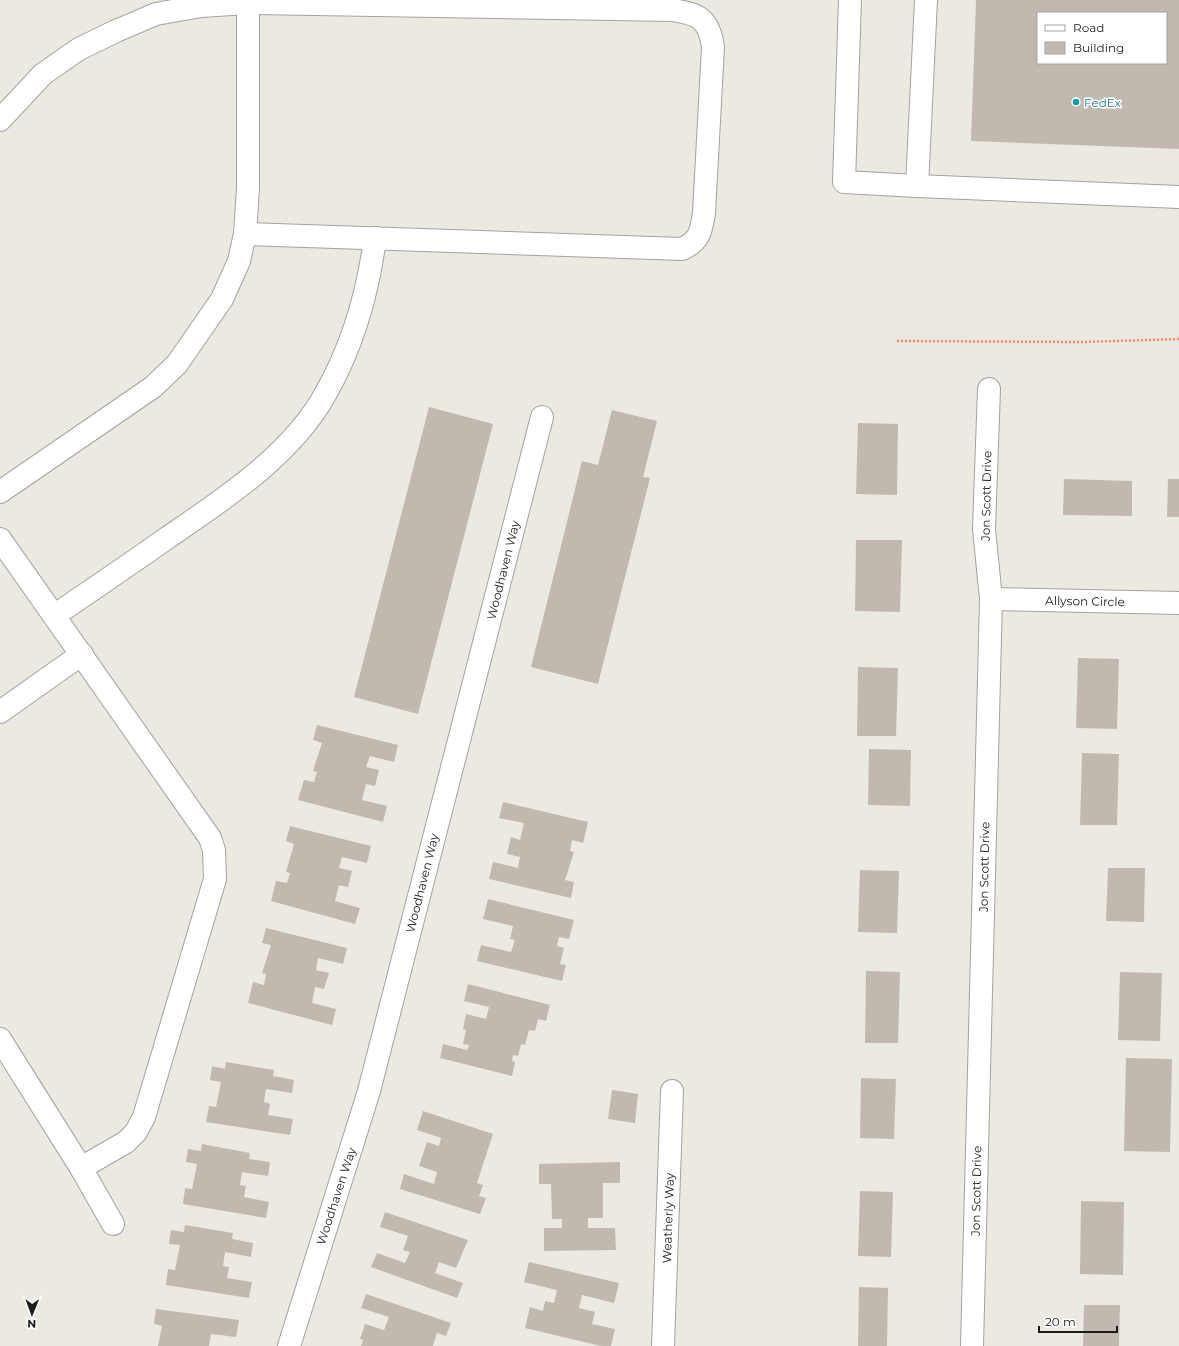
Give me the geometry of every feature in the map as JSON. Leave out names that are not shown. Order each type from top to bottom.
[{"type":"street","points":[[850,0],[844,182],[1179,197]]},
{"type":"street","points":[[916,186],[926,0]]},
{"type":"street","points":[[0,120],[43,74],[79,49],[156,14],[200,6],[248,2],[672,10],[692,13],[703,20],[711,32],[713,47],[704,213],[701,232],[692,245],[682,249],[245,234]]},
{"type":"street","points":[[0,492],[154,387],[177,364],[222,299],[239,261],[245,234],[248,188],[248,2]]},
{"type":"street","points":[[55,615],[250,479],[306,422],[326,394],[344,358],[360,315],[370,274],[375,238]]},
{"type":"street","name":"Jon Scott Drive","points":[[972,1346],[991,599],[984,529],[989,389]]},
{"type":"street","name":"Woodhaven Way","points":[[289,1346],[369,1092],[542,417]]},
{"type":"street","points":[[0,539],[55,615],[210,838],[215,864],[214,879],[144,1117],[136,1132],[126,1142],[81,1168]]},
{"type":"street","name":"Allyson Circle","points":[[991,599],[1179,602]]},
{"type":"street","points":[[0,712],[82,654]]},
{"type":"street","points":[[0,1039],[81,1168],[113,1224]]},
{"type":"street","name":"Weatherly Way","points":[[663,1346],[672,1091]]},
{"type":"path","points":[[896,341],[1083,342],[1179,339]]},
{"type":"building","name":"FedEx","points":[[976,0],[1179,0],[1179,149],[971,141]]},
{"type":"building","points":[[429,407],[493,424],[418,714],[354,697]]},
{"type":"building","points":[[612,410],[657,421],[643,477],[650,478],[598,684],[531,667],[582,461],[598,465]]},
{"type":"building","points":[[858,423],[898,424],[897,495],[856,494]]},
{"type":"building","points":[[1064,479],[1132,481],[1132,516],[1063,515]]},
{"type":"building","points":[[1168,479],[1179,479],[1179,517],[1167,517]]},
{"type":"building","points":[[856,540],[902,540],[900,612],[855,611]]},
{"type":"building","points":[[1078,658],[1119,659],[1117,729],[1076,728]]},
{"type":"building","points":[[858,667],[898,668],[896,736],[857,736]]},
{"type":"building","points":[[317,725],[398,745],[394,762],[370,756],[366,767],[379,770],[375,786],[366,784],[362,800],[387,806],[383,822],[298,800],[304,780],[314,782],[317,772],[313,771],[322,743],[313,740]]},
{"type":"building","points":[[869,749],[911,750],[910,806],[868,805]]},
{"type":"building","points":[[1082,753],[1119,754],[1117,825],[1080,825]]},
{"type":"building","points":[[503,802],[588,822],[583,843],[572,840],[570,851],[574,852],[565,880],[574,882],[571,898],[489,879],[493,862],[518,868],[520,857],[507,854],[511,837],[520,840],[524,823],[499,818]]},
{"type":"building","points":[[290,826],[371,846],[367,863],[342,857],[339,868],[352,871],[348,887],[339,885],[335,901],[360,908],[355,924],[271,901],[276,881],[287,883],[290,873],[286,872],[294,844],[286,841]]},
{"type":"building","points":[[1108,868],[1145,868],[1144,922],[1106,921]]},
{"type":"building","points":[[860,870],[899,871],[897,933],[858,932]]},
{"type":"building","points":[[488,899],[574,920],[569,939],[559,937],[557,946],[564,948],[560,964],[566,965],[562,981],[477,961],[481,945],[511,952],[515,940],[510,939],[513,926],[483,919]]},
{"type":"building","points":[[266,928],[347,948],[343,964],[318,958],[316,970],[329,973],[324,989],[315,987],[312,1003],[336,1009],[332,1025],[248,1003],[253,982],[264,985],[266,974],[262,973],[271,945],[262,943]]},
{"type":"building","points":[[866,971],[900,972],[898,1043],[865,1043]]},
{"type":"building","points":[[1120,972],[1162,973],[1160,1041],[1118,1040]]},
{"type":"building","points":[[468,984],[550,1005],[546,1021],[538,1019],[535,1031],[529,1030],[525,1045],[521,1044],[518,1056],[513,1055],[512,1061],[515,1062],[512,1076],[440,1058],[443,1044],[467,1050],[469,1045],[463,1044],[466,1030],[463,1029],[466,1014],[486,1019],[489,1007],[464,1001]]},
{"type":"building","points":[[1126,1058],[1172,1059],[1170,1152],[1124,1151]]},
{"type":"building","points":[[226,1062],[274,1070],[273,1076],[294,1080],[292,1093],[266,1089],[264,1102],[270,1104],[268,1115],[293,1119],[290,1135],[206,1122],[209,1106],[216,1107],[221,1082],[210,1080],[212,1066],[225,1069]]},
{"type":"building","points":[[861,1078],[896,1079],[894,1139],[860,1138]]},
{"type":"building","points":[[612,1090],[638,1094],[635,1123],[608,1119]]},
{"type":"building","points":[[423,1111],[493,1134],[477,1183],[483,1185],[479,1196],[486,1198],[480,1214],[400,1189],[404,1174],[434,1184],[437,1172],[419,1166],[427,1142],[439,1146],[441,1138],[417,1130]]},
{"type":"building","points":[[202,1144],[250,1153],[249,1159],[270,1162],[268,1176],[242,1172],[240,1185],[246,1186],[244,1197],[269,1202],[266,1218],[183,1204],[185,1188],[192,1189],[197,1164],[186,1162],[188,1149],[201,1151]]},
{"type":"building","points":[[620,1162],[620,1183],[603,1183],[603,1218],[588,1218],[588,1228],[615,1228],[616,1250],[544,1251],[544,1228],[562,1228],[562,1219],[552,1219],[551,1184],[539,1184],[539,1164]]},
{"type":"building","points":[[860,1191],[893,1192],[891,1257],[858,1256]]},
{"type":"building","points":[[1081,1201],[1124,1202],[1123,1275],[1080,1274]]},
{"type":"building","points":[[385,1212],[468,1240],[456,1268],[439,1262],[435,1273],[463,1283],[457,1298],[371,1267],[377,1253],[405,1263],[410,1252],[403,1250],[408,1236],[380,1227]]},
{"type":"building","points":[[185,1225],[233,1233],[232,1239],[253,1243],[251,1257],[225,1252],[223,1266],[229,1267],[227,1278],[252,1282],[249,1298],[166,1285],[168,1269],[175,1270],[180,1245],[169,1244],[171,1230],[184,1232]]},
{"type":"building","points":[[529,1262],[619,1283],[614,1303],[582,1295],[579,1308],[595,1312],[592,1324],[615,1329],[611,1346],[601,1346],[525,1328],[530,1307],[543,1311],[545,1301],[554,1303],[557,1290],[524,1282]]},
{"type":"building","points":[[859,1287],[888,1288],[887,1346],[858,1346]]},
{"type":"building","points":[[366,1294],[451,1323],[446,1336],[437,1333],[433,1346],[361,1346],[363,1340],[360,1339],[365,1324],[384,1330],[389,1317],[361,1308]]},
{"type":"building","points":[[1084,1305],[1120,1305],[1119,1346],[1083,1346]]},
{"type":"building","points":[[156,1309],[239,1320],[236,1337],[211,1334],[209,1346],[158,1346],[162,1326],[154,1324]]},
{"type":"place","name":"FedEx","points":[[1076,102]]}]
